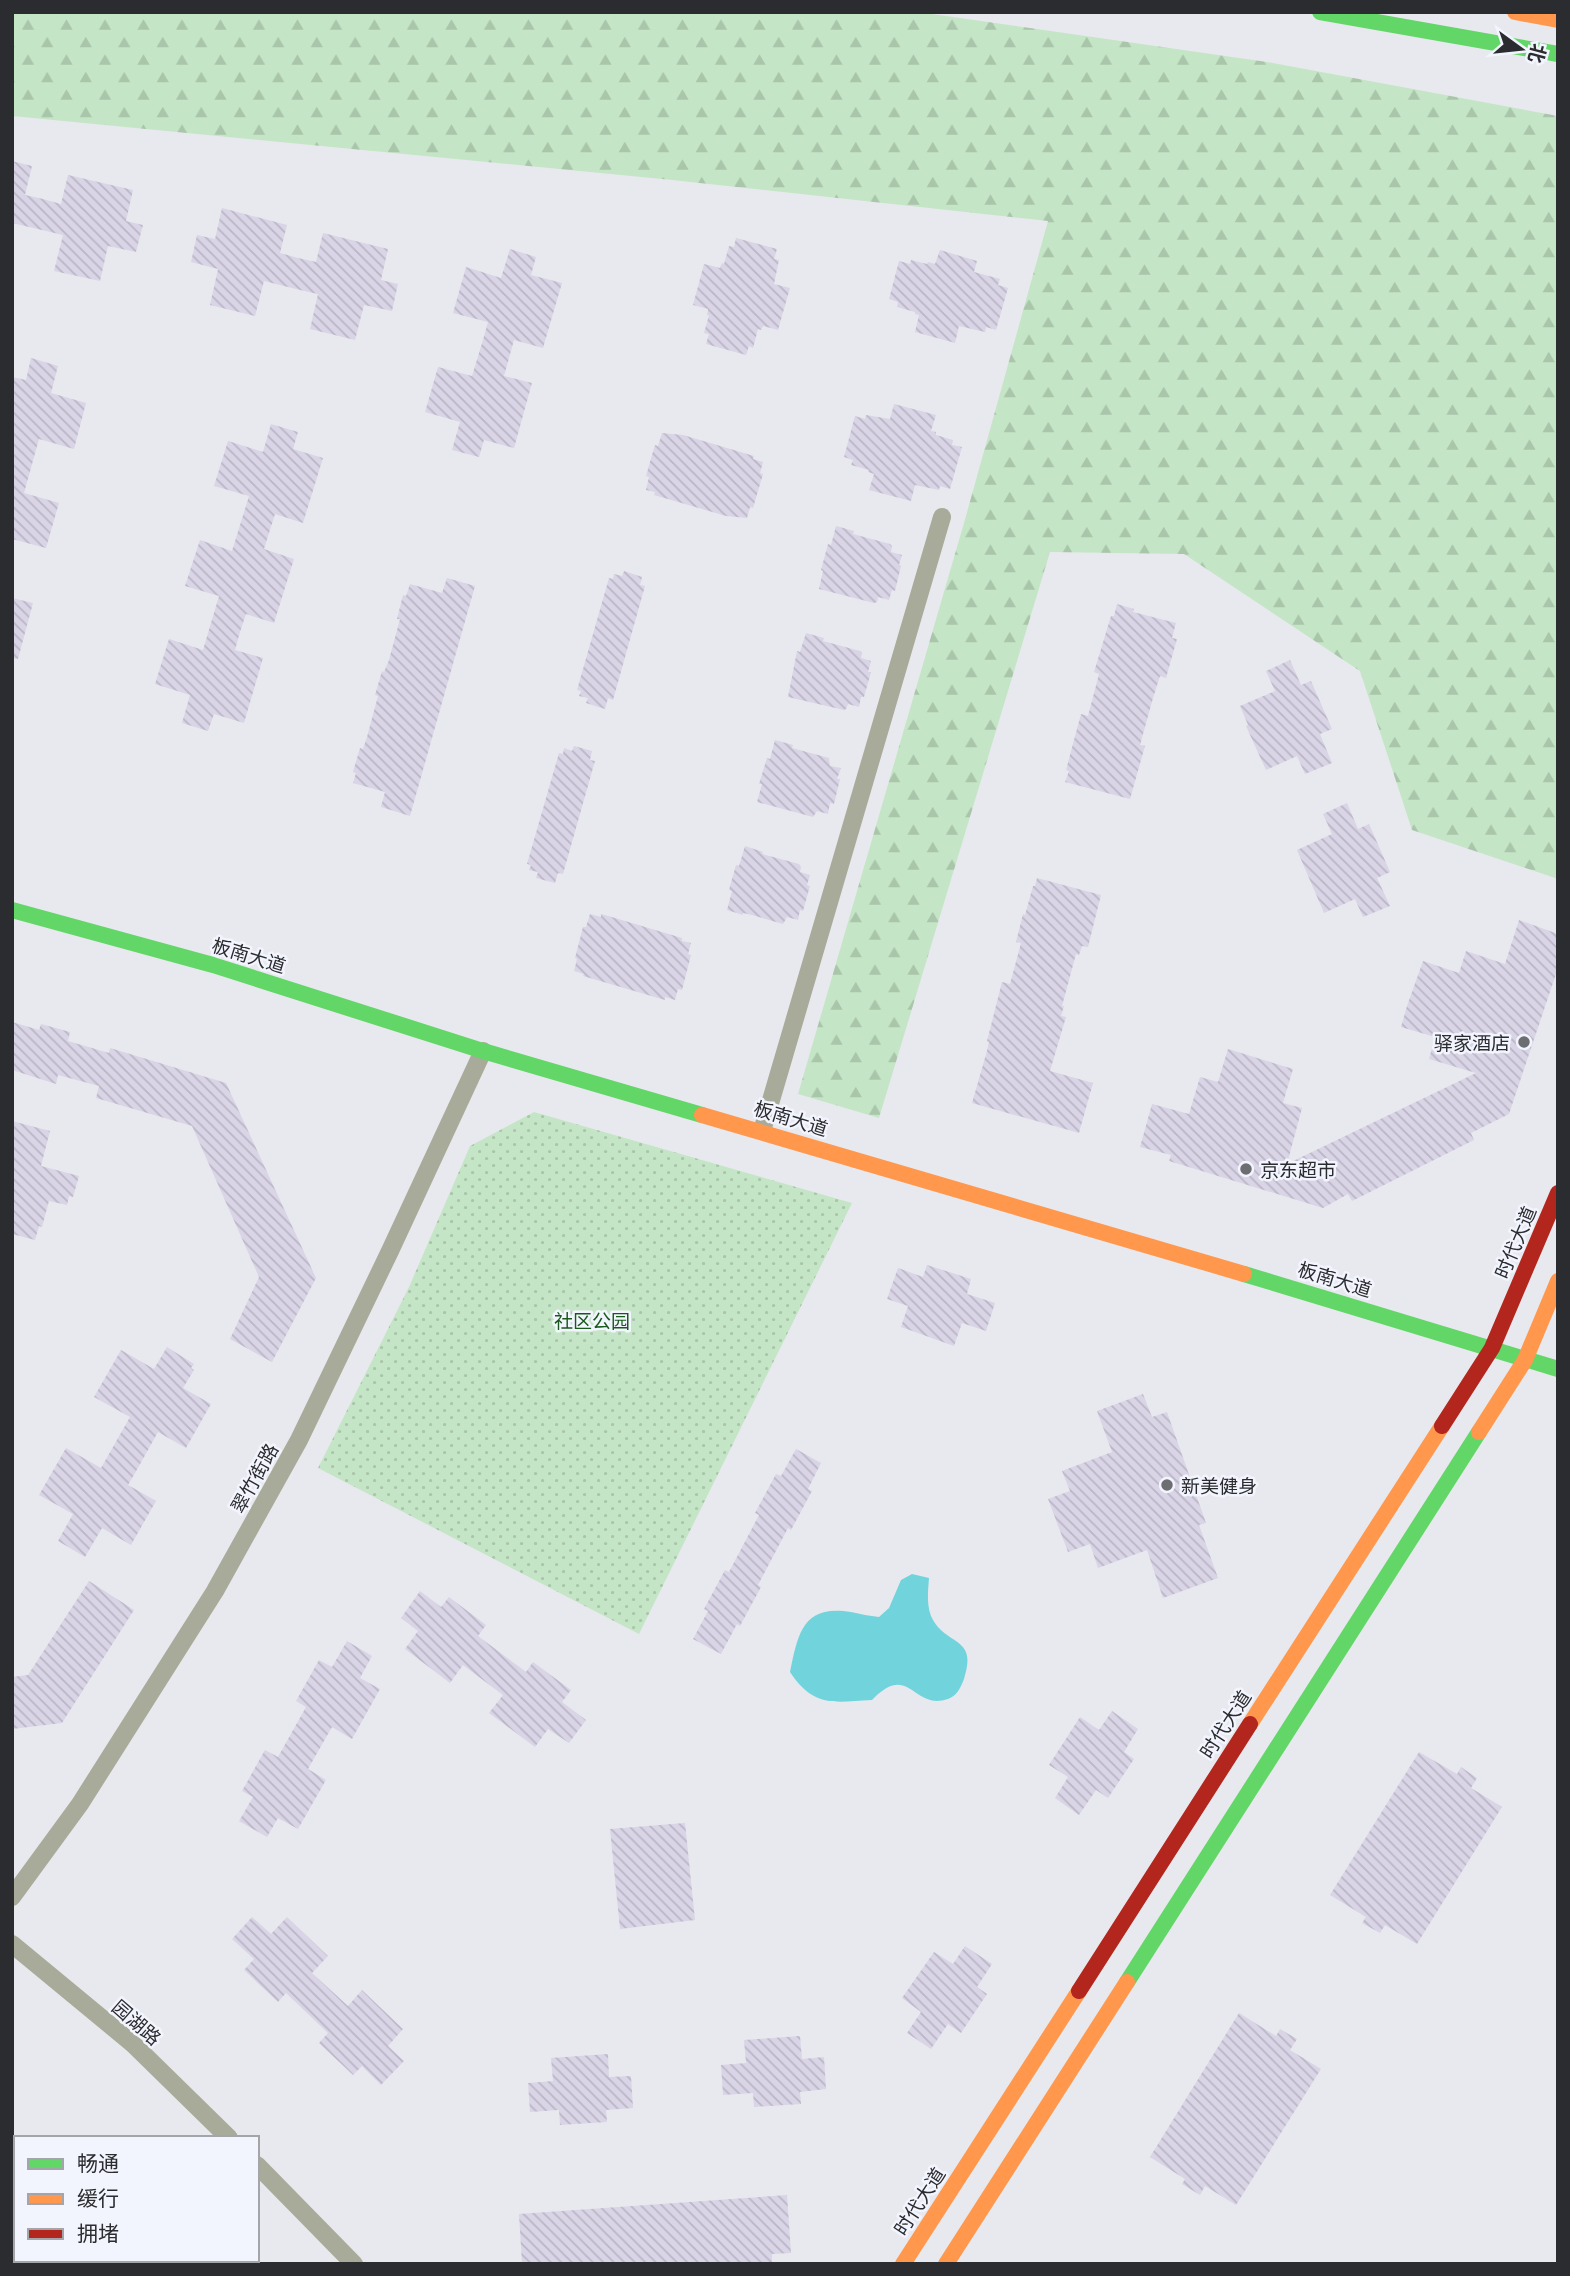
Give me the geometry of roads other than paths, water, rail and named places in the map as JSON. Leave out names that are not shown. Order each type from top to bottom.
[{"type":"main road","points":[[1320,12],[1558,54]]},
{"type":"main road","points":[[1515,12],[1558,20]]},
{"type":"main road","name":"板南大道","points":[[12,910],[213,965],[483,1051],[762,1131],[1558,1369]]},
{"type":"main road","name":"时代大道","points":[[903,2264],[1492,1348],[1558,1193]]},
{"type":"main road","points":[[946,2264],[1525,1360],[1558,1281]]},
{"type":"street","points":[[762,1131],[942,517]]},
{"type":"street","name":"翠竹街路","points":[[12,1897],[80,1804],[228,1568],[299,1440],[483,1051]]},
{"type":"street","name":"园湖路","points":[[12,1944],[133,2044],[227,2136]]},
{"type":"street","points":[[259,2167],[354,2264]]},
{"type":"water","points":[[912,1574],[929,1578],[928,1605],[933,1620],[964,1649],[967,1656],[964,1679],[956,1693],[951,1698],[936,1701],[895,1685],[885,1689],[872,1700],[835,1702],[807,1692],[790,1672],[796,1645],[806,1624],[813,1617],[835,1611],[879,1617],[889,1608],[901,1580]]},
{"type":"place","name":"驿家酒店","points":[[1524,1042]]},
{"type":"place","name":"京东超市","points":[[1246,1169]]},
{"type":"place","name":"新美健身","points":[[1167,1485]]},
{"type":"park label","name":"社区公园","points":[[592,1320]]}]
